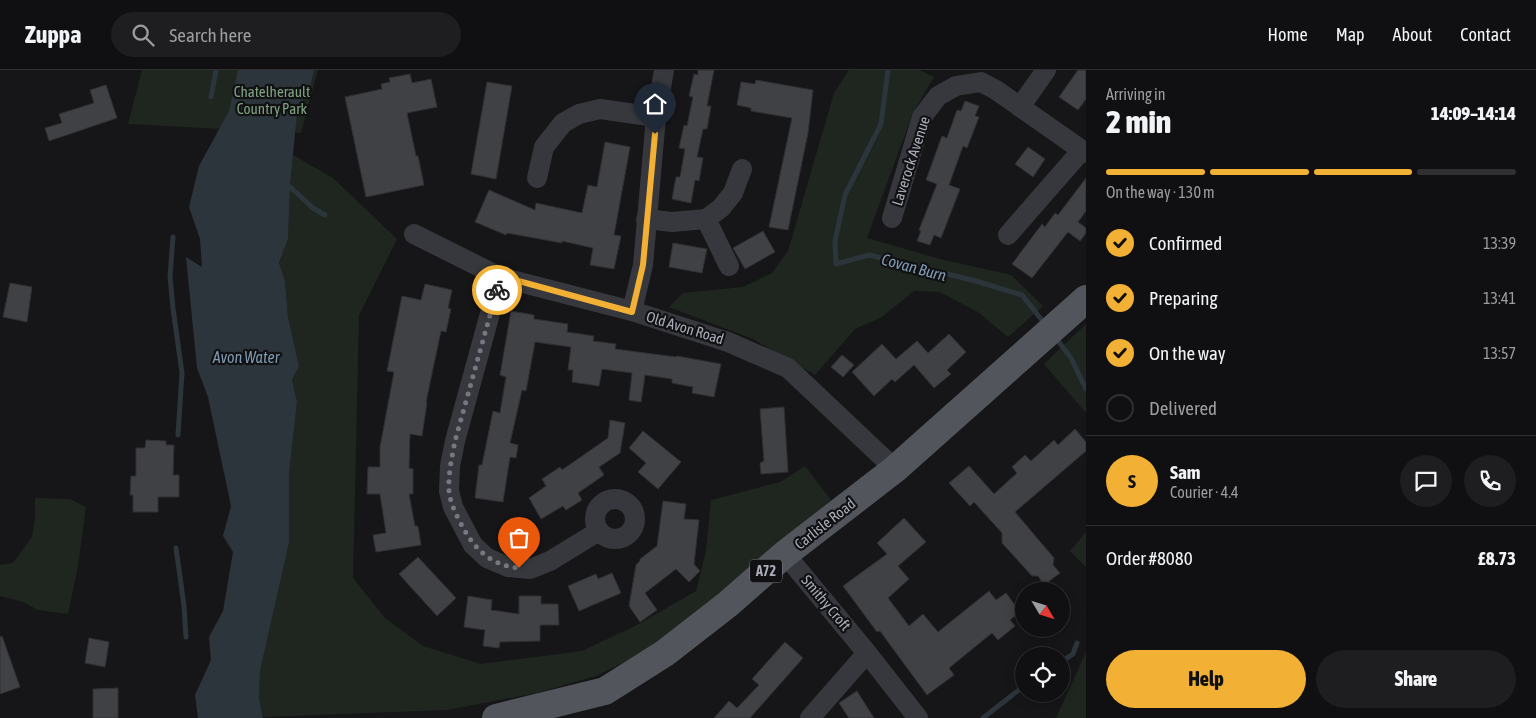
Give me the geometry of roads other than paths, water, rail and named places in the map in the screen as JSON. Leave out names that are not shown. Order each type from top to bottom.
[{"type":"main road","name":"Carlisle Road","points":[[496,718],[605,691],[665,653],[728,604],[786,554],[895,469],[1086,299]]},
{"type":"street","points":[[632,312],[643,265],[656,117],[664,70]]},
{"type":"street","points":[[1020,107],[1046,70]]},
{"type":"street","name":"Laverock Avenue","points":[[892,218],[922,117],[938,96],[956,86],[981,82],[996,90],[1084,152],[1008,235]]},
{"type":"street","points":[[537,178],[544,146],[563,124],[579,114],[600,109],[656,117]]},
{"type":"street","points":[[646,219],[672,222],[706,219],[721,208],[733,193],[742,169]]},
{"type":"street","points":[[706,219],[729,266]]},
{"type":"street","name":"Old Avon Road","points":[[414,234],[500,276],[632,312],[728,342],[788,368],[895,469]]},
{"type":"street","points":[[500,276],[452,458],[449,491],[453,507],[473,545],[488,558],[508,567],[530,569],[550,561],[599,530]]},
{"type":"street","name":"Smithy Croft","points":[[786,554],[867,652],[918,718]]},
{"type":"street","points":[[810,718],[867,652]]},
{"type":"water","name":"Avon Water","points":[[238,70],[314,70],[311,83],[297,112],[290,187],[288,239],[279,263],[285,281],[288,317],[299,366],[292,380],[297,402],[289,474],[289,543],[260,671],[259,698],[263,718],[198,718],[195,695],[211,660],[209,637],[223,611],[233,552],[223,536],[231,506],[208,397],[197,368],[186,257],[202,267],[200,239],[189,207],[199,166],[229,111]]},
{"type":"waterway","points":[[211,97],[216,70]]},
{"type":"waterway","name":"Covan Burn","points":[[888,70],[881,124],[845,195],[835,241],[836,264],[869,255],[976,281],[1022,295],[1045,324]]},
{"type":"waterway","points":[[290,187],[313,208],[325,215]]},
{"type":"waterway","points":[[173,237],[170,277],[182,373],[178,435]]},
{"type":"waterway","name":"Covan Burn","points":[[1055,337],[1071,358],[1086,389]]},
{"type":"waterway","points":[[176,548],[186,637]]},
{"type":"waterway","name":"Covan Burn","points":[[1070,656],[1073,654],[1077,643]]},
{"type":"waterway","name":"Covan Burn","points":[[983,718],[1015,693]]},
{"type":"park label","name":"Chatelherault Country Park","points":[[272,100]]}]
